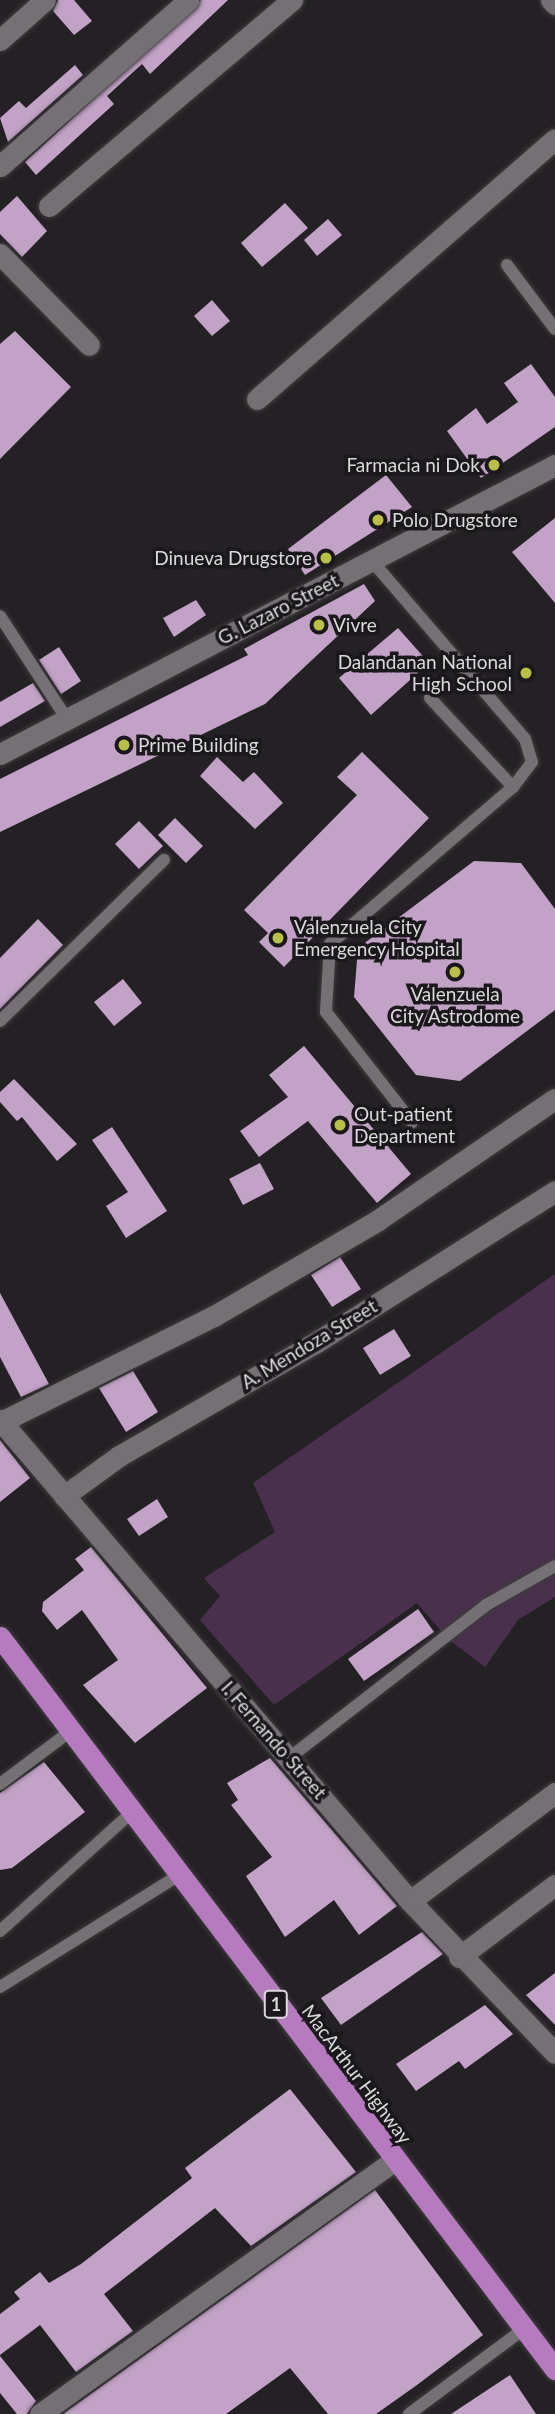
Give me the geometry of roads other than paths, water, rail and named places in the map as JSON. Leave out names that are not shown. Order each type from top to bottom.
[{"type":"highway","name":"MacArthur Highway","points":[[0,1637],[393,2161],[555,2368]]},
{"type":"street","points":[[0,40],[45,0]]},
{"type":"street","points":[[0,166],[188,0]]},
{"type":"street","points":[[49,206],[292,0]]},
{"type":"street","points":[[551,0],[555,4]]},
{"type":"street","points":[[257,399],[555,139]]},
{"type":"street","points":[[0,254],[89,345]]},
{"type":"street","name":"G. Lazaro Street","points":[[0,754],[553,468]]},
{"type":"street","points":[[1,1421],[214,1316],[378,1220],[555,1099]]},
{"type":"street","name":"A. Mendoza Street","points":[[64,1496],[119,1456],[315,1343],[555,1191]]},
{"type":"street","name":"I. Fernando Street","points":[[1,1421],[459,1957],[555,2053]]},
{"type":"street","points":[[410,1901],[555,1793]]},
{"type":"street","points":[[459,1957],[555,1885]]},
{"type":"street","points":[[40,2414],[393,2161]]},
{"type":"lane","points":[[507,265],[555,329]]},
{"type":"lane","points":[[372,561],[525,739],[532,762],[513,786],[330,944],[326,1012],[412,1122]]},
{"type":"lane","points":[[0,616],[67,719]]},
{"type":"lane","points":[[430,698],[513,786]]},
{"type":"lane","points":[[0,1021],[164,860]]},
{"type":"lane","points":[[289,1758],[486,1605],[555,1566]]},
{"type":"lane","points":[[0,1784],[72,1730]]},
{"type":"lane","points":[[0,1931],[132,1812]]},
{"type":"lane","points":[[0,1987],[179,1875]]},
{"type":"lane","points":[[409,2414],[524,2329]]},
{"type":"place","name":"Farmacia ni Dok","points":[[494,465]]},
{"type":"place","name":"Polo Drugstore","points":[[378,520]]},
{"type":"place","name":"Dinueva Drugstore","points":[[326,558]]},
{"type":"place","name":"Vivre","points":[[319,625]]},
{"type":"place","name":"Dalandanan National High School","points":[[526,673]]},
{"type":"place","name":"Prime Building","points":[[124,745]]},
{"type":"place","name":"Valenzuela City Emergency Hospital","points":[[278,938]]},
{"type":"place","name":"Valenzuela City Astrodome","points":[[455,972]]},
{"type":"place","name":"Out-patient Department","points":[[340,1125]]}]
